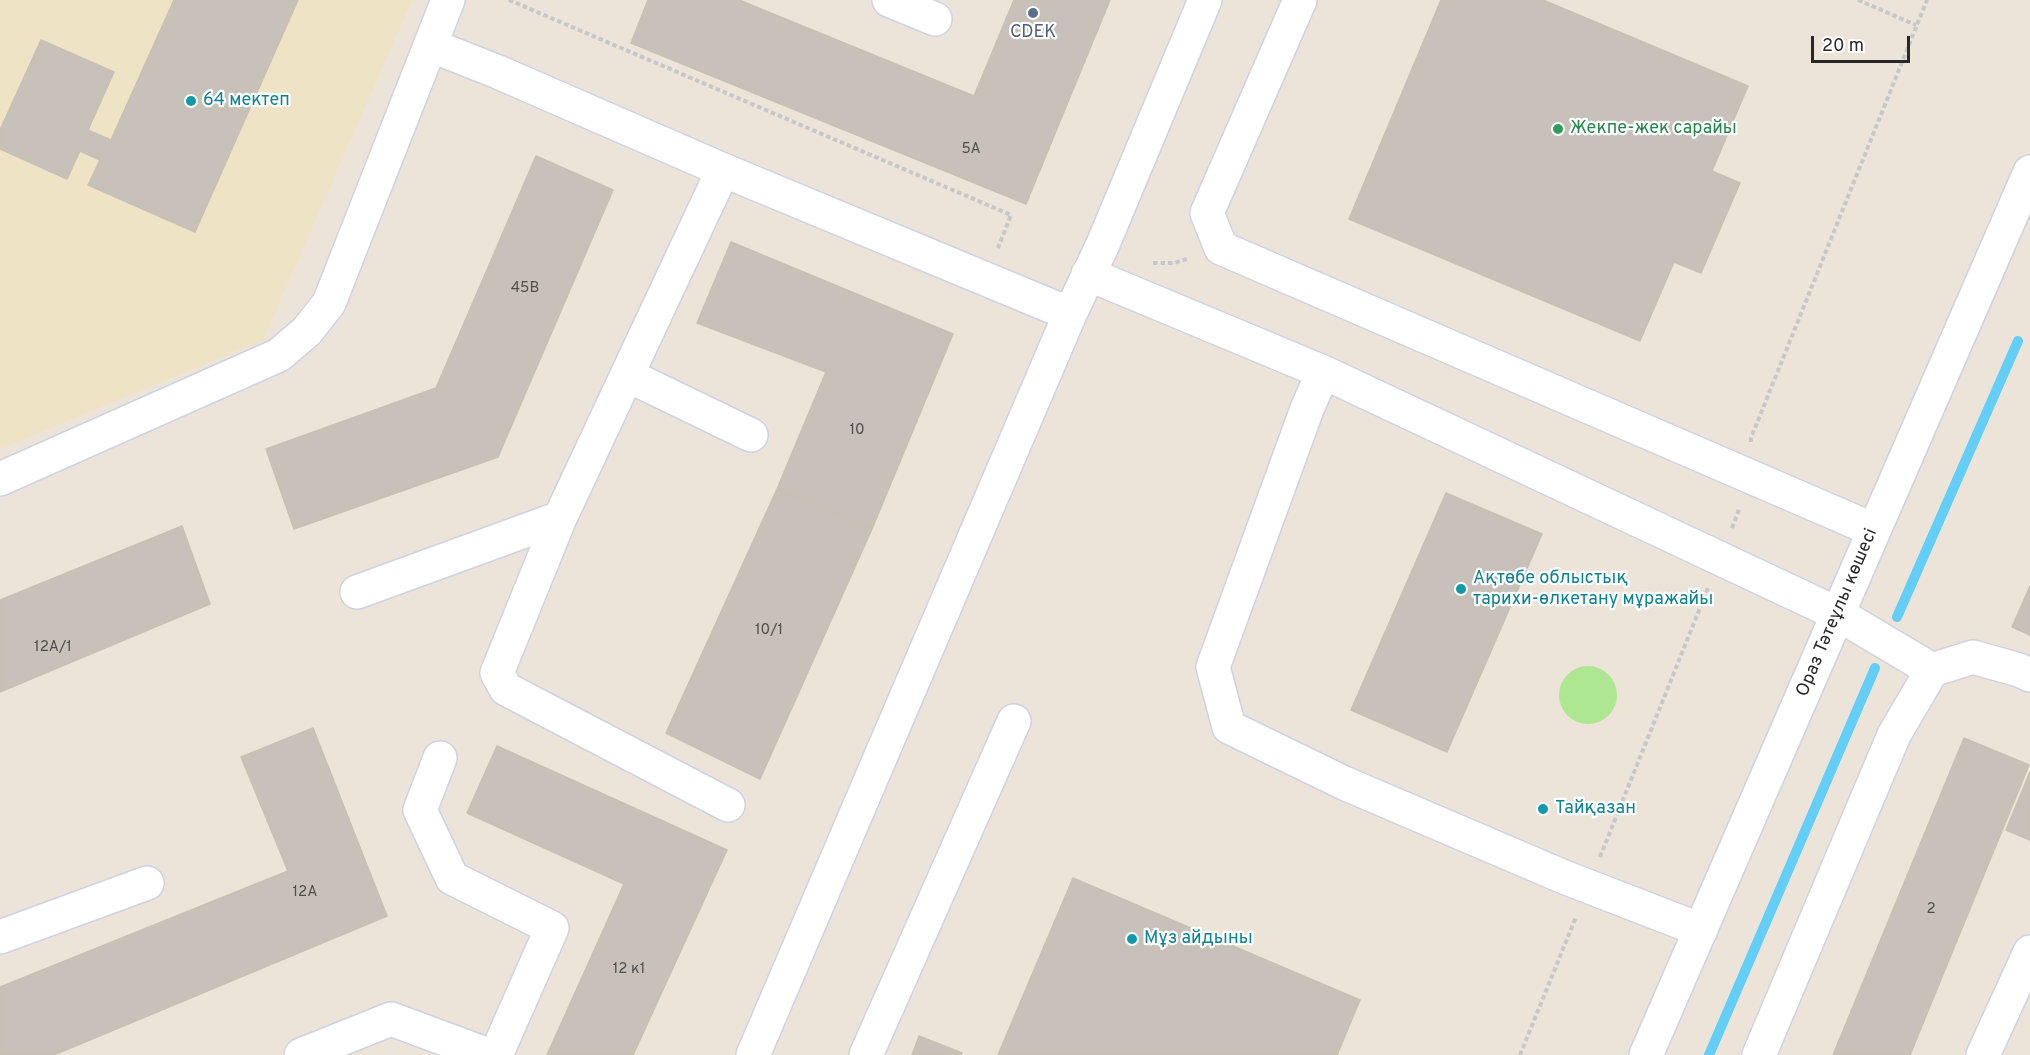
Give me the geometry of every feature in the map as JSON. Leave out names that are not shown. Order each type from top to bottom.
[{"type":"street","points":[[0,478],[279,355],[307,331],[329,303],[448,0]]},
{"type":"street","points":[[889,0],[935,20]]},
{"type":"street","points":[[753,1055],[1205,0]]},
{"type":"street","points":[[1300,0],[1207,213],[1221,248],[1874,530]]},
{"type":"street","points":[[430,45],[1070,314]]},
{"type":"street","points":[[723,170],[560,518],[497,673],[506,689],[728,806]]},
{"type":"street","name":"Ораз Тәтеұлы көшесі","points":[[1646,1055],[2030,172]]},
{"type":"street","points":[[1088,274],[1323,372],[1838,614],[1932,670]]},
{"type":"street","points":[[1323,372],[1307,409],[1213,667],[1229,727],[1344,783],[1564,877],[1701,930]]},
{"type":"street","points":[[627,375],[751,435]]},
{"type":"street","points":[[357,592],[560,518]]},
{"type":"street","points":[[1759,1055],[1894,735],[1932,670],[1973,657],[2019,669],[2030,675]]},
{"type":"street","points":[[866,1055],[1014,722]]},
{"type":"street","points":[[440,758],[420,810],[452,878],[552,928],[496,1055]]},
{"type":"street","points":[[0,937],[147,883]]},
{"type":"street","points":[[1983,1055],[2030,952]]},
{"type":"street","points":[[301,1055],[391,1019],[488,1055]]},
{"type":"path","points":[[509,0],[1011,215],[985,279]]},
{"type":"path","points":[[1858,0],[1916,26]]},
{"type":"path","points":[[1147,263],[1174,263],[1221,248]]},
{"type":"shaded area","points":[[0,0],[412,0],[263,340],[0,449]]},
{"type":"green space","points":[[1588,666],[1599,668],[1609,674],[1615,684],[1617,695],[1615,706],[1609,716],[1599,722],[1588,724],[1577,722],[1567,716],[1561,706],[1559,695],[1561,684],[1567,674],[1577,668]]},
{"type":"building","name":"64 мектеп","points":[[174,0],[298,0],[195,232],[88,185],[100,160],[80,151],[67,179],[0,149],[0,130],[41,40],[114,72],[88,130],[111,140]]},
{"type":"building","points":[[648,0],[739,0],[974,96],[1014,0],[1110,0],[1026,204],[631,43]]},
{"type":"building","name":"Жекпе-жек сарайы","points":[[1441,0],[1543,0],[1748,86],[1712,171],[1740,183],[1701,273],[1674,262],[1640,341],[1349,219]]},
{"type":"building","points":[[536,156],[613,190],[498,457],[294,529],[266,449],[436,388]]},
{"type":"building","points":[[731,242],[953,334],[872,529],[777,489],[826,372],[697,323]]},
{"type":"building","points":[[777,489],[872,529],[760,779],[666,733]]},
{"type":"building","name":"Ақтөбе облыстық тарихи-өлкетану мұражайы","points":[[1446,493],[1542,534],[1447,752],[1351,710]]},
{"type":"building","points":[[182,526],[210,604],[0,692],[0,600]]},
{"type":"building","points":[[2030,586],[2030,635],[2012,627]]},
{"type":"building","points":[[313,728],[387,916],[54,1055],[0,1055],[0,987],[288,871],[241,757]]},
{"type":"building","points":[[1964,738],[2029,765],[1910,1055],[1833,1055]]},
{"type":"building","points":[[497,746],[727,850],[633,1055],[547,1055],[624,884],[467,813]]},
{"type":"building","points":[[2030,772],[2030,840],[2006,830]]},
{"type":"building","name":"Мұз айдыны","points":[[1073,878],[1360,1000],[1337,1055],[998,1055]]},
{"type":"building","points":[[919,1036],[962,1053],[961,1055],[912,1055]]},
{"type":"waterway","points":[[1897,617],[2018,341]]},
{"type":"waterway","points":[[1709,1055],[1875,668]]},
{"type":"place","name":"CDEK","points":[[1033,13]]},
{"type":"place","name":"64 мектеп","points":[[191,101]]},
{"type":"place","name":"Жекпе-жек сарайы","points":[[1558,129]]},
{"type":"place","name":"Ақтөбе облыстық тарихи-өлкетану мұражайы","points":[[1461,589]]},
{"type":"place","name":"Тайқазан","points":[[1543,809]]},
{"type":"place","name":"Мұз айдыны","points":[[1132,939]]}]
